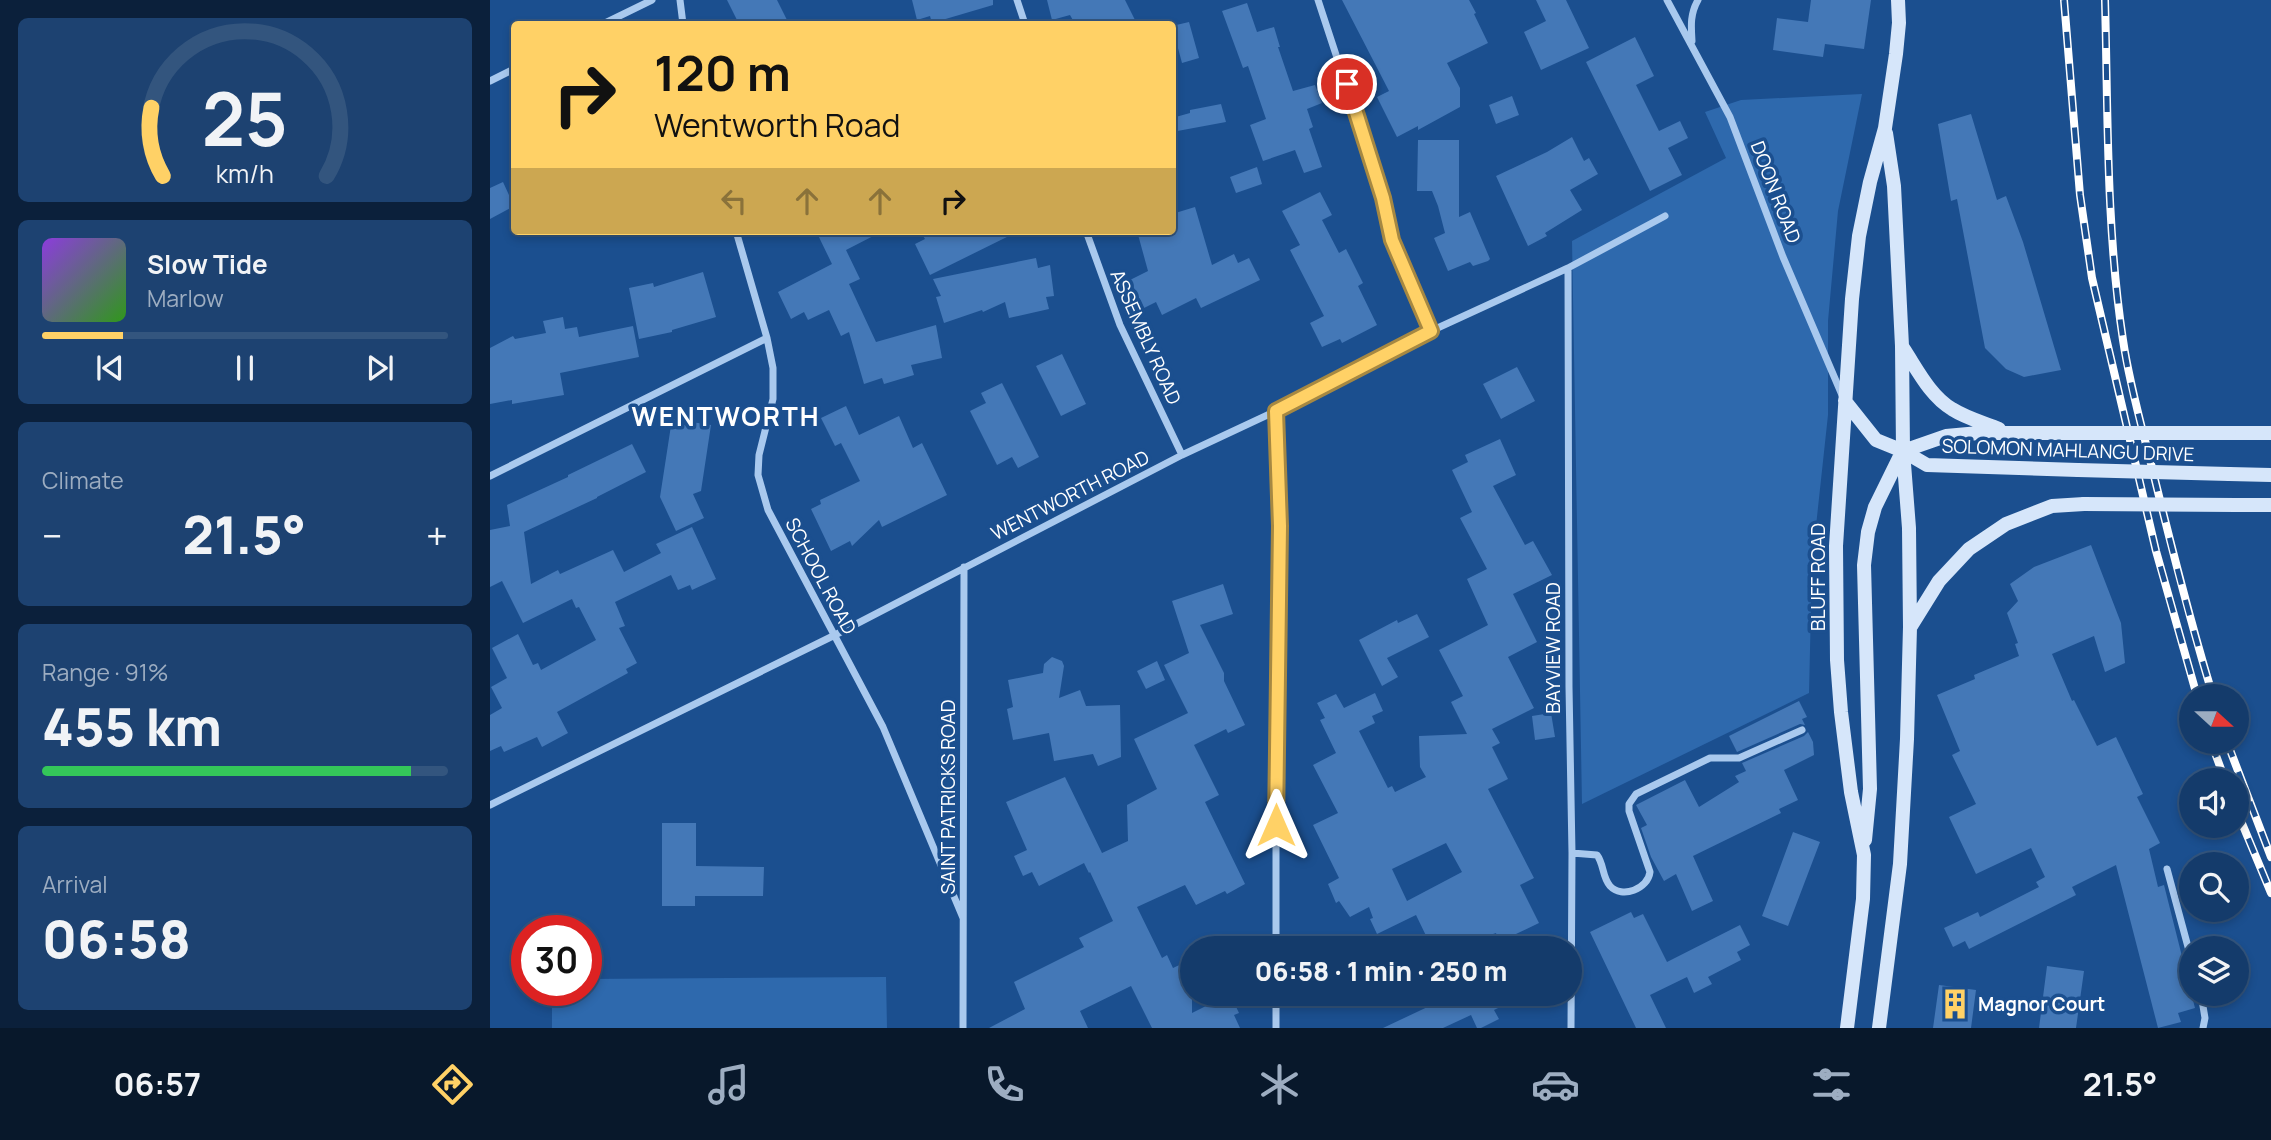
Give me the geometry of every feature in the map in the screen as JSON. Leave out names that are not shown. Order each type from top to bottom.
[{"type":"main road","name":"BLUFF ROAD","points":[[1847,1028],[1863,899],[1864,855],[1851,792],[1841,712],[1837,660],[1836,546],[1844,401],[1859,236],[1885,128],[1896,54],[1898,0]]},
{"type":"main road","name":"BLUFF ROAD","points":[[1879,1028],[1900,864],[1910,627],[1909,527],[1903,451],[1902,346],[1894,186],[1885,128]]},
{"type":"main road","points":[[1902,346],[1937,397],[1950,408],[2010,433]]},
{"type":"main road","points":[[1844,401],[1876,440],[1903,451],[1875,507],[1868,532],[1864,565],[1870,789],[1864,855]]},
{"type":"main road","name":"SOLOMON MAHLANGU DRIVE","points":[[1903,451],[1947,436],[1979,433],[2271,433]]},
{"type":"main road","name":"SOLOMON MAHLANGU DRIVE","points":[[1903,451],[1927,465],[2271,475]]},
{"type":"main road","points":[[1910,627],[1939,581],[1969,549],[2006,524],[2052,506],[2271,505]]},
{"type":"street","points":[[609,21],[652,0]]},
{"type":"street","points":[[680,0],[683,21]]},
{"type":"street","points":[[1017,0],[1024,21]]},
{"type":"street","points":[[1318,0],[1379,185],[1392,240],[1431,331]]},
{"type":"street","name":"DOON ROAD","points":[[1667,0],[1730,117],[1783,257],[1844,401]]},
{"type":"street","points":[[1693,46],[1691,22],[1698,0]]},
{"type":"street","points":[[490,81],[511,70]]},
{"type":"street","name":"WENTWORTH ROAD","points":[[490,805],[835,635],[1182,455],[1276,411],[1431,331],[1568,268],[1665,216]]},
{"type":"street","name":"SCHOOL ROAD","points":[[737,235],[773,368],[773,399],[759,455],[758,475],[768,510],[883,727],[964,918]]},
{"type":"street","name":"ASSEMBLY ROAD","points":[[1087,235],[1121,325],[1182,455]]},
{"type":"street","name":"BAYVIEW ROAD","points":[[1568,268],[1571,1028]]},
{"type":"street","points":[[490,475],[767,338]]},
{"type":"street","points":[[1276,411],[1280,526],[1276,936]]},
{"type":"street","name":"SAINT PATRICKS ROAD","points":[[963,1028],[964,566]]},
{"type":"street","points":[[1572,853],[1597,855],[1602,862],[1608,884],[1614,889],[1628,892],[1643,886],[1647,883],[1650,872],[1629,811],[1636,794],[1710,758],[1739,758],[1802,730]]},
{"type":"street","points":[[2167,869],[2185,936]]},
{"type":"street","points":[[1276,1006],[1276,1028]]},
{"type":"street","points":[[2203,1006],[2203,1028]]},
{"type":"shaded area","points":[[1862,94],[1838,211],[1828,321],[1828,415],[1812,563],[1809,693],[1582,804],[1572,241],[1726,158],[1705,112],[1741,100]]},
{"type":"shaded area","points":[[886,977],[887,1028],[552,1028],[552,1006],[602,1006],[602,979]]},
{"type":"building","points":[[727,0],[777,0],[788,21],[738,21]]},
{"type":"building","points":[[912,0],[993,0],[993,5],[939,21],[931,21],[930,16],[917,20]]},
{"type":"building","points":[[1047,0],[1125,0],[1136,21],[1073,21],[1070,15],[1052,20]]},
{"type":"building","points":[[1342,0],[1469,0],[1488,43],[1447,63],[1460,88],[1460,107],[1418,130],[1418,126],[1397,137],[1377,97],[1389,91]]},
{"type":"building","points":[[1536,0],[1566,0],[1589,48],[1541,70],[1524,32],[1546,21]]},
{"type":"building","points":[[1811,0],[1871,0],[1864,49],[1825,44],[1823,57],[1773,50],[1777,18],[1808,22]]},
{"type":"building","points":[[1247,3],[1257,32],[1274,27],[1293,91],[1315,85],[1322,103],[1307,109],[1313,127],[1309,129],[1322,167],[1304,173],[1295,150],[1263,161],[1250,125],[1266,119],[1248,66],[1243,68],[1222,11]]},
{"type":"building","points":[[1189,22],[1199,58],[1182,63],[1176,41],[1176,25]]},
{"type":"building","points":[[1635,37],[1654,76],[1636,85],[1659,131],[1680,121],[1688,138],[1668,148],[1682,175],[1650,191],[1586,62]]},
{"type":"building","points":[[1512,96],[1519,115],[1496,124],[1489,105]]},
{"type":"building","points":[[1221,104],[1226,122],[1176,131],[1176,117],[1190,113],[1190,110]]},
{"type":"building","points":[[1971,114],[1997,200],[2006,196],[2023,242],[2061,370],[2024,377],[2006,369],[1985,348],[1957,199],[1951,201],[1938,124]]},
{"type":"building","points":[[1572,137],[1584,161],[1589,158],[1598,174],[1570,190],[1582,210],[1545,233],[1547,236],[1528,246],[1496,176]]},
{"type":"building","points":[[1418,140],[1459,140],[1459,217],[1470,212],[1490,259],[1488,261],[1473,266],[1470,262],[1448,271],[1434,238],[1445,233],[1438,206],[1432,191],[1417,191]]},
{"type":"building","points":[[1257,167],[1262,184],[1236,193],[1230,177]]},
{"type":"building","points":[[503,182],[511,199],[511,208],[490,219],[490,188]]},
{"type":"building","points":[[1320,192],[1332,215],[1322,220],[1339,253],[1346,249],[1363,283],[1358,286],[1377,325],[1342,343],[1340,339],[1322,347],[1310,323],[1324,316],[1290,250],[1300,245],[1282,211]]},
{"type":"building","points":[[1195,207],[1212,265],[1234,254],[1238,263],[1249,258],[1260,280],[1201,308],[1196,298],[1162,315],[1156,302],[1144,308],[1130,280],[1148,271],[1138,235],[1176,235],[1176,213]]},
{"type":"building","points":[[818,235],[875,235],[846,250],[860,279],[849,284],[876,342],[936,325],[942,358],[911,365],[914,375],[884,384],[882,378],[864,384],[849,332],[841,336],[829,310],[808,320],[804,312],[791,319],[778,292],[832,264]]},
{"type":"building","points":[[922,235],[1011,235],[930,275],[915,244],[925,239]]},
{"type":"building","points":[[1036,258],[1038,268],[1050,265],[1054,296],[1046,297],[1049,309],[1009,318],[1005,302],[983,312],[982,310],[944,323],[936,297],[941,296],[933,279]]},
{"type":"building","points":[[703,272],[716,317],[672,332],[639,339],[629,288],[653,283],[654,287]]},
{"type":"building","points":[[563,317],[565,329],[577,327],[579,337],[633,326],[639,357],[560,373],[564,395],[512,404],[512,400],[490,404],[490,348],[513,336],[515,339],[546,333],[543,321]]},
{"type":"building","points":[[1062,354],[1086,404],[1061,416],[1036,366]]},
{"type":"building","points":[[1517,367],[1535,401],[1501,419],[1483,384]]},
{"type":"building","points":[[1002,383],[1039,457],[1018,468],[1012,457],[997,465],[970,411],[986,403],[981,393]]},
{"type":"building","points":[[846,406],[859,435],[899,416],[913,448],[922,443],[947,495],[882,527],[879,520],[852,546],[850,541],[831,551],[811,509],[821,504],[820,500],[860,481],[841,443],[835,446],[821,418]]},
{"type":"building","points":[[672,419],[711,425],[701,491],[693,494],[704,518],[676,531],[660,497]]},
{"type":"building","points":[[1500,439],[1516,475],[1493,486],[1525,545],[1533,541],[1552,575],[1513,594],[1537,642],[1508,657],[1534,708],[1492,729],[1500,743],[1492,747],[1508,779],[1488,789],[1534,878],[1520,885],[1539,923],[1512,936],[1497,936],[1496,933],[1487,936],[1426,936],[1416,915],[1377,934],[1370,919],[1373,918],[1369,907],[1350,917],[1339,901],[1336,903],[1328,884],[1339,878],[1313,825],[1338,813],[1313,765],[1336,753],[1320,720],[1325,718],[1317,703],[1336,694],[1344,708],[1375,693],[1383,711],[1372,716],[1375,723],[1359,731],[1388,788],[1392,786],[1395,792],[1426,777],[1420,767],[1419,736],[1467,734],[1451,702],[1463,696],[1439,650],[1488,625],[1467,579],[1487,569],[1460,518],[1472,512],[1452,470],[1468,462],[1465,455]],"holes":[[[1446,843],[1462,872],[1407,901],[1392,869]]]},
{"type":"building","points":[[632,444],[646,472],[524,532],[531,584],[558,570],[560,574],[613,550],[624,572],[661,553],[656,544],[692,527],[716,579],[692,590],[690,585],[678,590],[671,575],[615,602],[625,626],[619,628],[637,663],[626,669],[628,673],[557,712],[568,733],[542,747],[537,737],[504,752],[501,746],[490,751],[490,715],[502,708],[491,687],[507,678],[492,648],[518,634],[533,665],[538,663],[541,670],[596,640],[572,599],[523,623],[502,581],[490,587],[490,530],[510,526],[507,505]]},
{"type":"building","points":[[2091,545],[2121,623],[2125,663],[2105,672],[2094,636],[2052,654],[2072,701],[2074,700],[2097,746],[2116,737],[2143,794],[2137,797],[2160,843],[2149,849],[2158,887],[2164,885],[2179,945],[2179,1006],[2195,1008],[2178,1013],[2181,1022],[2158,1028],[2116,865],[2072,887],[2076,895],[1969,949],[1965,941],[1953,947],[1944,928],[1978,912],[1980,917],[2039,887],[2036,882],[2045,877],[2031,848],[1976,874],[1949,817],[1976,804],[1952,755],[1960,751],[1937,695],[1975,679],[1974,675],[2019,656],[2015,644],[2018,643],[2007,613],[2018,601],[2010,584],[2034,567]]},
{"type":"building","points":[[1223,584],[1233,614],[1200,625],[1224,673],[1224,681],[1245,725],[1228,733],[1226,729],[1194,745],[1219,795],[1205,802],[1245,884],[1227,894],[1225,891],[1196,905],[1185,885],[1137,907],[1162,958],[1167,955],[1173,968],[1180,965],[1180,1006],[1192,1006],[1192,1013],[1206,1006],[1236,1006],[1239,1013],[1234,1015],[1240,1028],[1152,1028],[1131,986],[1080,1011],[1088,1028],[989,1028],[1025,1009],[1014,982],[1084,947],[1079,938],[1113,921],[1084,863],[1039,886],[1032,872],[1023,876],[1014,856],[1027,850],[1006,802],[1065,777],[1102,853],[1128,841],[1127,805],[1157,789],[1134,739],[1188,713],[1164,665],[1189,653],[1172,601]]},
{"type":"building","points":[[1417,614],[1429,637],[1387,658],[1398,677],[1382,686],[1359,640],[1397,620],[1398,623]]},
{"type":"building","points":[[1052,657],[1062,661],[1064,666],[1059,698],[1080,690],[1086,706],[1120,705],[1121,757],[1098,766],[1093,754],[1054,761],[1049,733],[1013,740],[1007,709],[1013,707],[1008,680],[1043,673],[1044,664]]},
{"type":"building","points":[[1157,661],[1165,680],[1146,689],[1137,671]]},
{"type":"building","points":[[1799,701],[1807,717],[1802,719],[1805,725],[1800,724],[1737,752],[1729,736]]},
{"type":"building","points":[[1551,713],[1555,737],[1535,740],[1532,716]]},
{"type":"building","points":[[1808,732],[1813,742],[1814,755],[1784,770],[1798,800],[1779,809],[1781,813],[1693,856],[1713,901],[1692,911],[1676,874],[1664,881],[1651,857],[1641,828],[1647,825],[1636,805],[1685,780],[1699,807],[1739,782],[1735,776],[1746,771],[1742,763]]},
{"type":"building","points":[[662,823],[696,823],[696,866],[764,867],[763,896],[695,896],[695,906],[662,906]]},
{"type":"building","points":[[1793,832],[1820,842],[1788,926],[1762,916]]},
{"type":"building","points":[[1631,912],[1634,918],[1643,914],[1667,962],[1740,925],[1750,945],[1737,952],[1741,960],[1708,977],[1712,984],[1694,993],[1687,977],[1650,995],[1666,1028],[1636,1028],[1590,932]]},
{"type":"building","points":[[2047,966],[2084,971],[2076,1028],[2039,1028]]},
{"type":"building","points":[[1939,985],[1976,990],[1971,1028],[1933,1028]]},
{"type":"building","points":[[1430,1006],[1502,1006],[1494,1010],[1499,1019],[1481,1028],[1477,1028],[1471,1015],[1443,1028],[1383,1028]]},
{"type":"railway","points":[[2064,0],[2080,195],[2092,278],[2156,551],[2194,684]]},
{"type":"railway","points":[[2105,0],[2113,256],[2123,340],[2133,393],[2210,684]]},
{"type":"railway","points":[[2215,754],[2221,768]]},
{"type":"railway","points":[[2232,754],[2271,857]]},
{"type":"railway","points":[[2248,838],[2271,893]]},
{"type":"place","name":"Magnor Court","points":[[1955,1004]]},
{"type":"district","name":"WENTWORTH","points":[[726,416]]},
{"type":"route","points":[[1276,825],[1280,526],[1276,411],[1431,331],[1392,240],[1383,198],[1347,84]]}]
